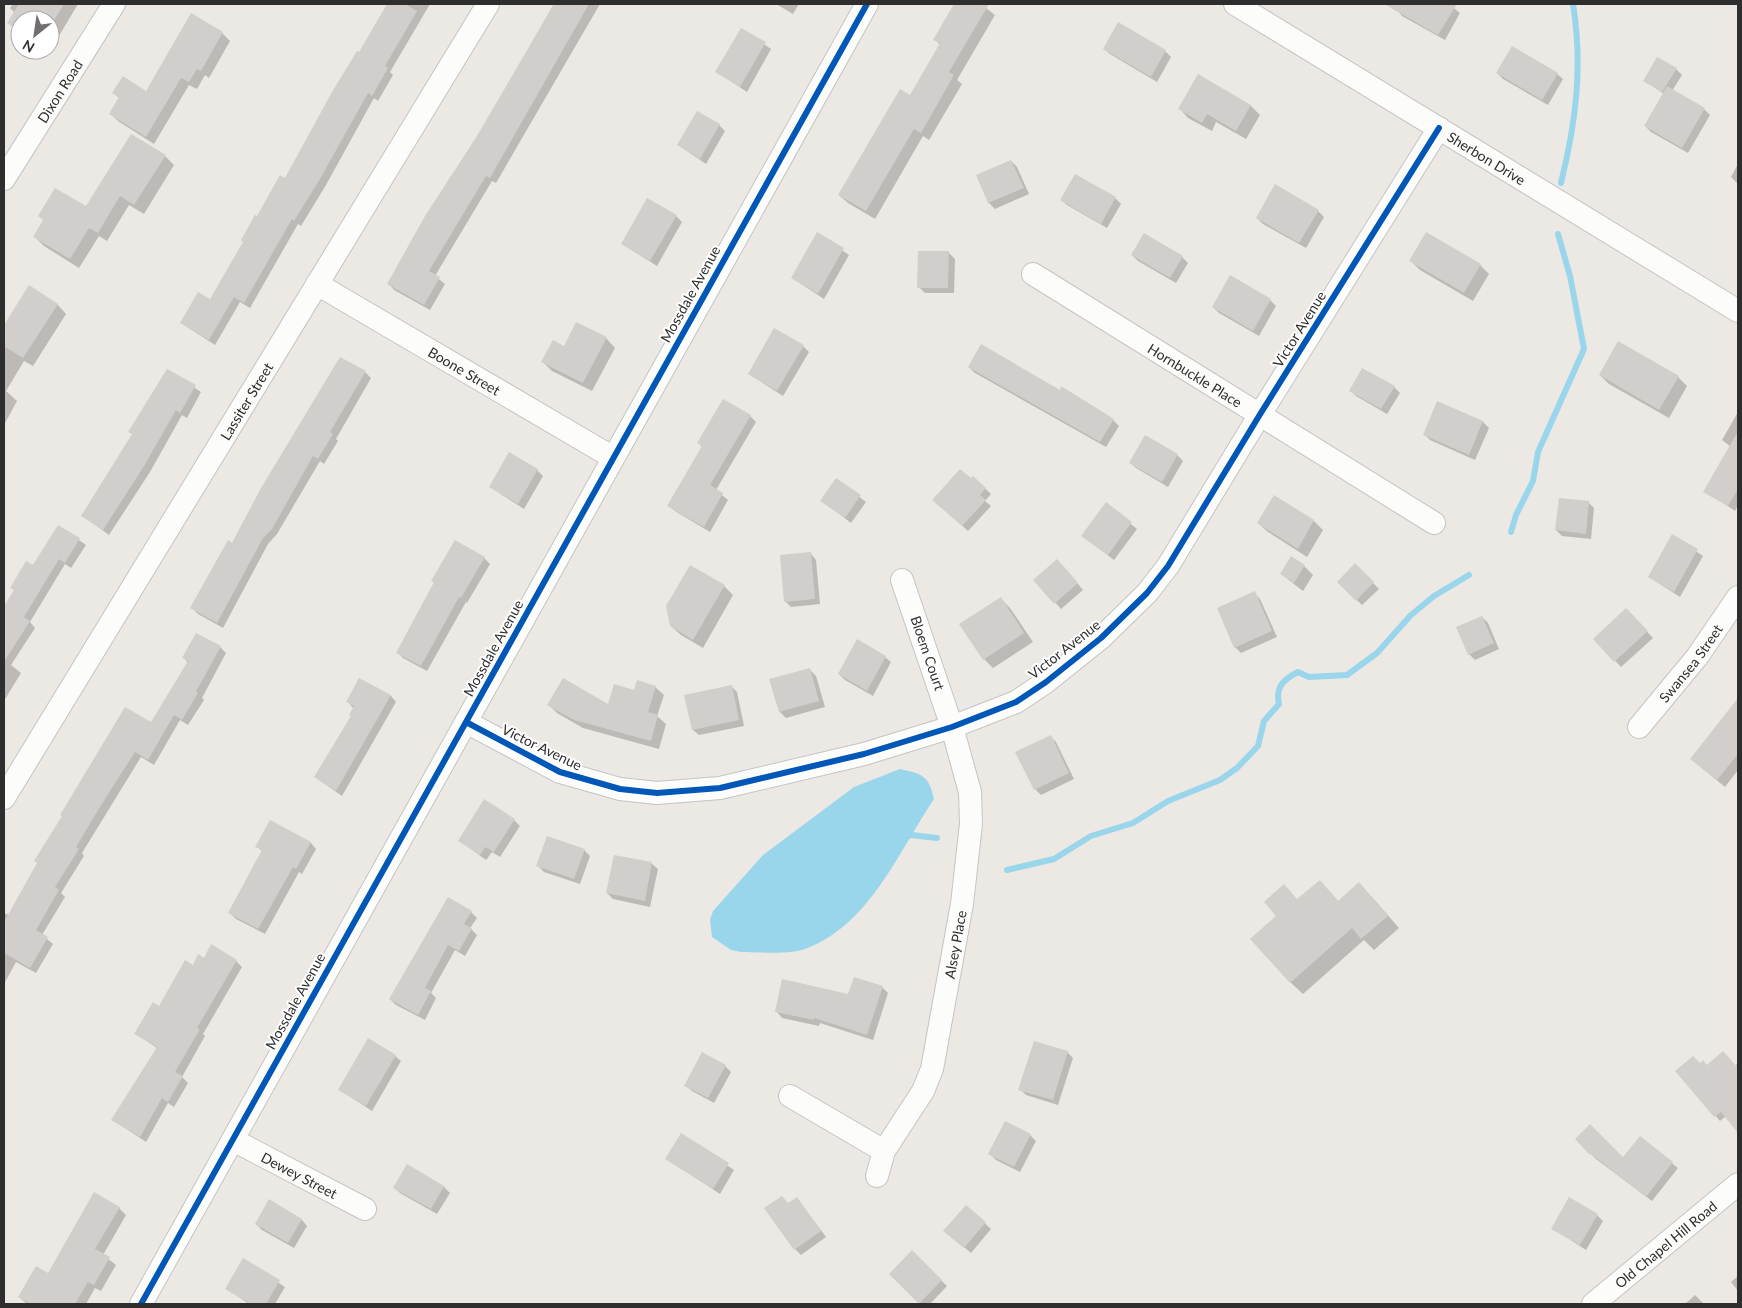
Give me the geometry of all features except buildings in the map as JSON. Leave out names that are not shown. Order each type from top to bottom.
[{"type":"street","name":"Dixon Road","points":[[4,178],[114,4]]},
{"type":"street","name":"Lassiter Street","points":[[4,798],[488,4]]},
{"type":"street","name":"Mossdale Avenue","points":[[141,1304],[612,457],[867,4]]},
{"type":"street","name":"Sherbon Drive","points":[[1235,4],[1738,311]]},
{"type":"street","name":"Victor Avenue","points":[[466,722],[527,756],[573,777],[620,789],[657,793],[720,788],[864,754],[952,727],[1016,702],[1046,682],[1101,638],[1147,593],[1168,566],[1259,416],[1439,128]]},
{"type":"street","name":"Hornbuckle Place","points":[[1033,274],[1434,524]]},
{"type":"street","name":"Boone Street","points":[[317,284],[612,457]]},
{"type":"street","name":"Bloem Court","points":[[902,580],[952,727]]},
{"type":"street","name":"Swansea Street","points":[[1639,727],[1697,657],[1738,597]]},
{"type":"street","name":"Alsey Place","points":[[877,1176],[884,1151],[923,1091],[932,1069],[962,904],[971,824],[970,792],[952,727]]},
{"type":"street","points":[[790,1096],[884,1151]]},
{"type":"street","name":"Dewey Street","points":[[233,1140],[365,1208]]},
{"type":"street","name":"Old Chapel Hill Road","points":[[1593,1304],[1738,1184]]},
{"type":"water","points":[[900,769],[919,774],[927,780],[934,799],[880,885],[865,905],[847,923],[827,938],[805,949],[791,952],[741,952],[731,950],[712,937],[710,920],[713,911],[763,855],[854,787]]},
{"type":"waterway","points":[[1561,183],[1571,138],[1578,72],[1573,4]]},
{"type":"waterway","points":[[1511,532],[1516,515],[1533,481],[1538,452],[1584,349],[1570,276],[1558,234]]},
{"type":"waterway","points":[[1007,870],[1054,859],[1091,836],[1133,823],[1168,801],[1220,780],[1237,768],[1258,746],[1264,721],[1279,704],[1278,693],[1285,681],[1298,672],[1309,677],[1347,675],[1377,653],[1411,615],[1434,596],[1469,575]]},
{"type":"waterway","points":[[904,838],[911,835],[937,838]]},
{"type":"cycle path","points":[[141,1304],[867,4]]},
{"type":"cycle path","points":[[466,722],[560,772],[620,789],[657,793],[720,788],[864,754],[952,727],[1016,702],[1046,682],[1101,638],[1147,593],[1168,566],[1259,416],[1439,128]]}]
